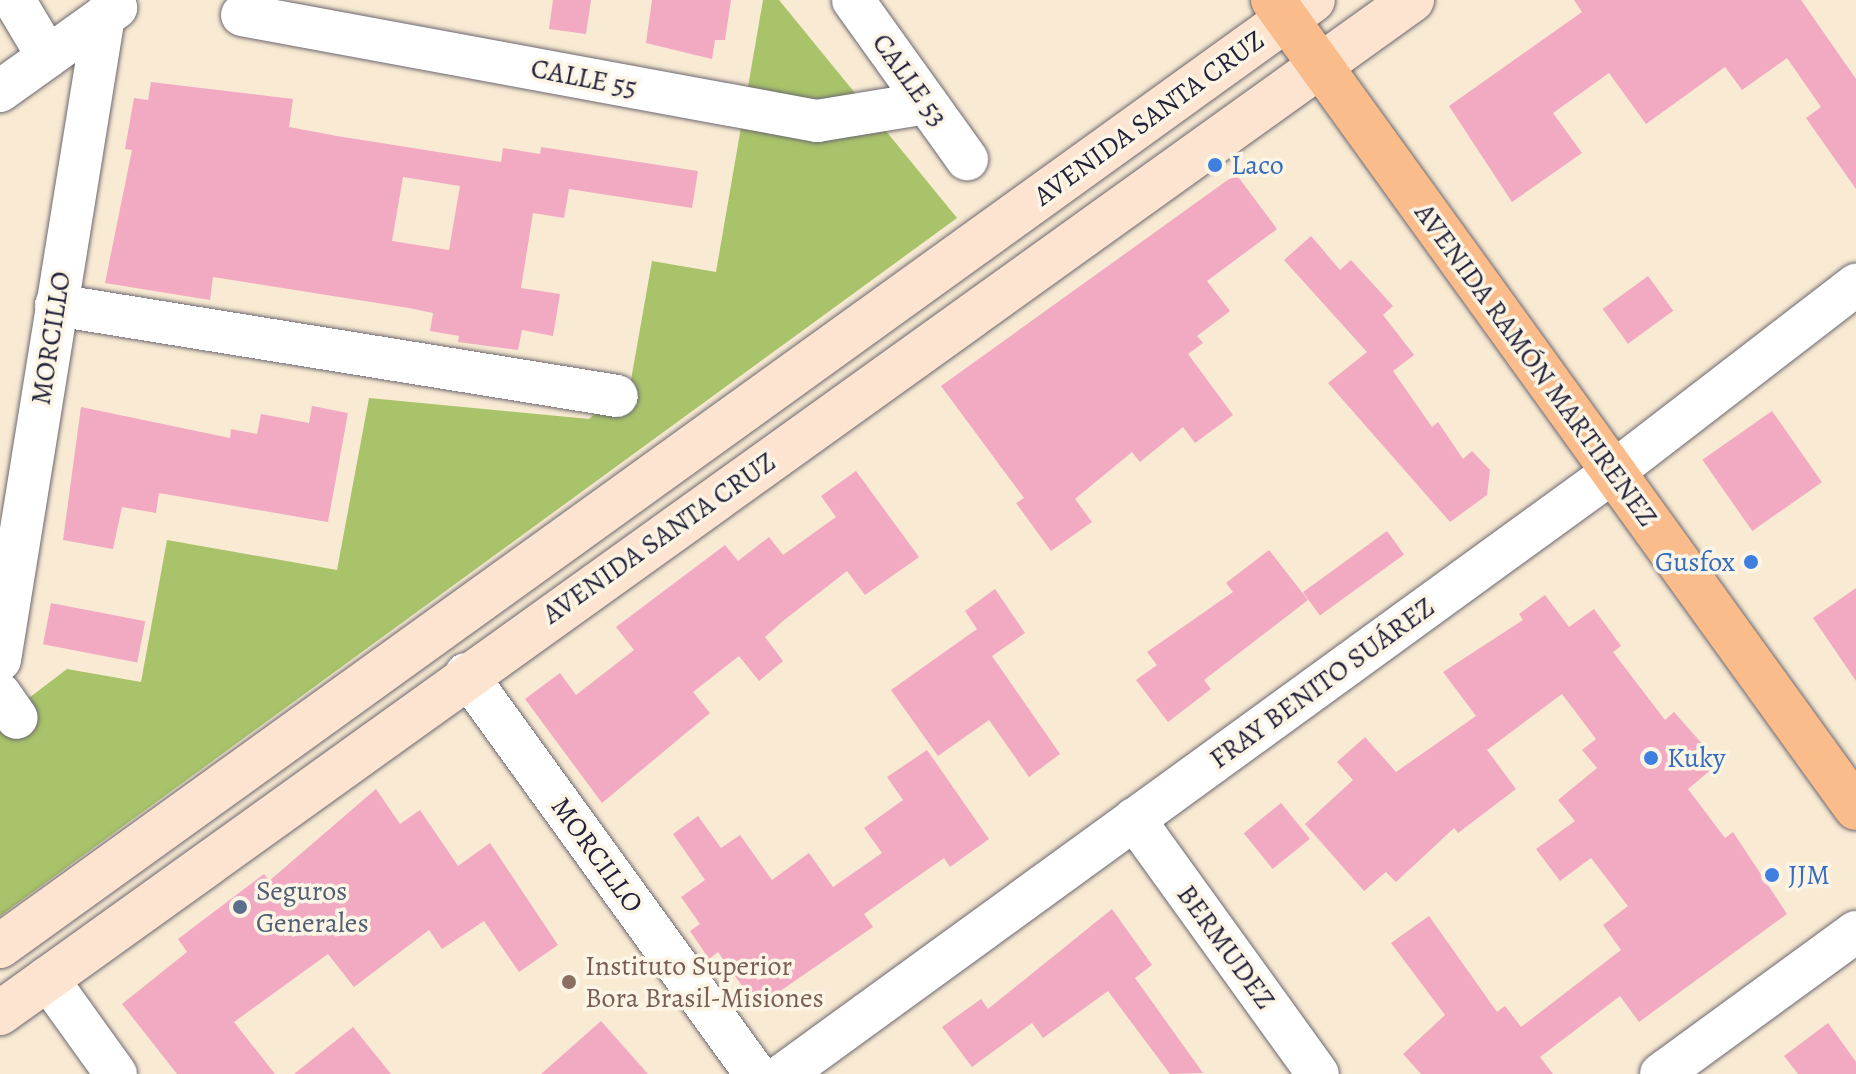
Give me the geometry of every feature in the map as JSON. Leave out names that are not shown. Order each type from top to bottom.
[{"type":"main road","name":"AVENIDA SANTA CRUZ","points":[[0,1013],[466,674],[1412,0]]},
{"type":"main road","name":"AVENIDA SANTA CRUZ","points":[[0,946],[1290,6]]},
{"type":"main road","name":"AVENIDA RAMÓN MARTIRENEZ","points":[[1290,6],[1320,66],[1856,808]]},
{"type":"street","name":"CALLE 53","points":[[853,0],[967,159]]},
{"type":"street","points":[[9,4],[48,57]]},
{"type":"street","points":[[0,91],[115,8]]},
{"type":"street","name":"MORCILLO","points":[[0,660],[56,305],[115,8]]},
{"type":"street","name":"CALLE 55","points":[[242,15],[817,121],[927,103]]},
{"type":"street","name":"FRAY BENITO SUÁREZ","points":[[784,1074],[1613,472],[1856,285]]},
{"type":"street","points":[[56,305],[617,396]]},
{"type":"street","name":"MORCILLO","points":[[466,674],[756,1074]]},
{"type":"street","name":"BERMUDEZ","points":[[1134,819],[1318,1074]]},
{"type":"street","points":[[1661,1074],[1856,932]]},
{"type":"street","points":[[47,978],[116,1074]]},
{"type":"green space","points":[[763,0],[779,0],[957,218],[0,916],[0,720],[67,669],[141,682],[167,540],[337,570],[369,398],[589,419],[631,380],[652,261],[716,272]]},
{"type":"building","points":[[553,0],[591,0],[586,34],[549,29]]},
{"type":"building","points":[[652,0],[731,0],[725,40],[715,40],[712,59],[646,43]]},
{"type":"building","points":[[1574,0],[1801,0],[1856,79],[1856,189],[1806,118],[1821,107],[1787,58],[1742,90],[1725,67],[1646,124],[1609,73],[1553,113],[1582,153],[1512,202],[1449,106],[1582,12]]},
{"type":"building","points":[[151,82],[293,99],[289,127],[337,136],[501,162],[503,148],[540,154],[541,147],[698,171],[692,208],[569,189],[564,218],[533,213],[521,288],[560,294],[553,336],[522,330],[518,350],[458,342],[459,336],[430,331],[433,313],[409,308],[213,277],[210,300],[105,283],[132,150],[125,149],[134,98],[148,100]],"holes":[[[403,177],[460,186],[449,250],[392,241]]]},
{"type":"building","points":[[1236,174],[1277,229],[1207,281],[1230,311],[1197,336],[1203,343],[1188,354],[1233,415],[1195,443],[1183,427],[1140,462],[1132,452],[1075,499],[1092,522],[1051,551],[1016,503],[1024,498],[941,386]]},
{"type":"building","points":[[1311,236],[1340,270],[1351,260],[1393,306],[1383,315],[1414,355],[1393,371],[1432,427],[1438,422],[1463,459],[1472,451],[1490,470],[1487,495],[1450,522],[1328,383],[1367,352],[1284,260]]},
{"type":"building","points":[[1648,276],[1673,311],[1628,344],[1603,309]]},
{"type":"building","points":[[312,406],[348,413],[328,522],[159,493],[156,513],[122,507],[113,549],[63,540],[81,407],[230,438],[231,429],[257,434],[261,414],[309,423]]},
{"type":"building","points":[[1772,411],[1822,482],[1752,531],[1702,460]]},
{"type":"building","points":[[856,471],[919,557],[865,595],[847,571],[765,637],[783,661],[759,681],[739,656],[693,692],[710,713],[602,803],[525,699],[560,673],[576,695],[634,650],[616,627],[725,545],[738,561],[769,537],[783,555],[836,517],[821,496]]},
{"type":"building","points":[[1387,531],[1404,554],[1320,616],[1303,592]]},
{"type":"building","points":[[1269,550],[1308,600],[1204,680],[1211,689],[1168,722],[1136,680],[1157,665],[1147,652],[1233,592],[1226,583]]},
{"type":"building","points":[[1856,588],[1856,681],[1813,618]]},
{"type":"building","points":[[995,589],[1025,633],[992,656],[1060,754],[1029,777],[989,720],[938,756],[891,690],[977,629],[965,611]]},
{"type":"building","points":[[1545,595],[1569,627],[1594,609],[1621,646],[1613,652],[1665,720],[1674,712],[1719,763],[1688,789],[1725,838],[1733,832],[1787,914],[1639,1022],[1620,996],[1540,1057],[1553,1074],[1421,1074],[1403,1054],[1445,1015],[1391,943],[1429,916],[1497,1012],[1505,1006],[1521,1027],[1621,950],[1603,925],[1628,906],[1591,858],[1560,881],[1536,849],[1575,821],[1558,800],[1597,768],[1582,750],[1596,739],[1562,694],[1487,750],[1516,789],[1458,833],[1454,828],[1396,882],[1386,872],[1364,891],[1305,824],[1353,780],[1337,762],[1365,737],[1396,772],[1476,716],[1443,672],[1523,620],[1519,614]]},
{"type":"building","points":[[51,603],[145,621],[137,663],[43,644]]},
{"type":"building","points":[[927,750],[989,839],[950,867],[944,858],[864,914],[873,927],[757,1007],[718,952],[709,959],[690,931],[700,924],[681,897],[705,880],[673,834],[698,816],[721,848],[740,835],[772,880],[809,853],[833,887],[882,853],[864,828],[903,800],[887,777]]},
{"type":"building","points":[[376,789],[400,824],[420,810],[458,866],[490,843],[558,945],[519,972],[484,921],[442,949],[429,930],[354,987],[328,954],[234,1022],[275,1074],[177,1074],[122,1004],[187,952],[178,939],[264,874],[269,881]]},
{"type":"building","points":[[1281,803],[1310,839],[1273,869],[1244,833]]},
{"type":"building","points":[[1112,909],[1152,965],[1135,978],[1203,1073],[1170,1074],[1108,991],[1043,1038],[1032,1023],[972,1067],[942,1027],[981,999],[988,1009]]},
{"type":"building","points":[[601,1021],[648,1074],[541,1074]]},
{"type":"building","points":[[1828,1023],[1856,1062],[1856,1074],[1798,1074],[1784,1056]]},
{"type":"building","points":[[353,1027],[391,1074],[294,1074]]},
{"type":"place","name":"Laco","points":[[1215,165]]},
{"type":"place","name":"Gusfox","points":[[1751,562]]},
{"type":"place","name":"Kuky","points":[[1651,758]]},
{"type":"place","name":"JJM","points":[[1772,875]]},
{"type":"place","name":"Seguros Generales","points":[[240,907]]},
{"type":"place","name":"Instituto Superior Bora Brasil-Misiones","points":[[569,982]]}]
